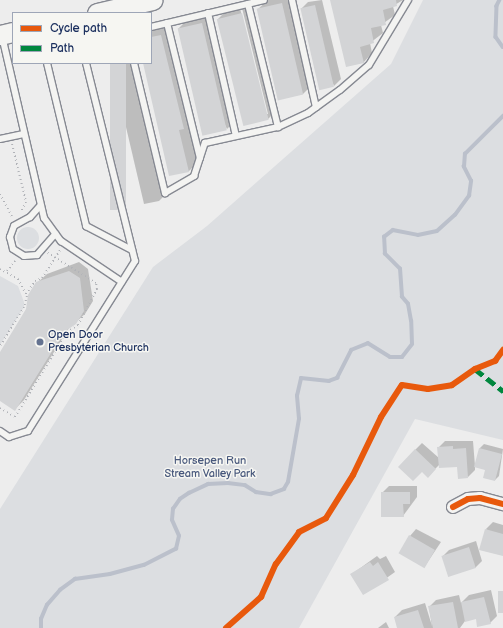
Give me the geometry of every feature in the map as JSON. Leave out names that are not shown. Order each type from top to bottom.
[{"type":"main road","points":[[101,12],[153,0]]},
{"type":"street","points":[[453,507],[468,499],[480,498],[503,504]]},
{"type":"lane","points":[[152,27],[264,0]]},
{"type":"lane","points":[[292,0],[316,107]]},
{"type":"lane","points":[[134,64],[165,193],[194,176],[205,143],[278,127],[316,107],[370,65],[408,0]]},
{"type":"lane","points":[[248,4],[278,127]]},
{"type":"lane","points":[[208,13],[236,136]]},
{"type":"lane","points":[[167,23],[200,158]]},
{"type":"lane","points":[[4,32],[23,134],[40,206],[55,234],[122,282]]},
{"type":"lane","points":[[47,64],[86,226],[132,250]]},
{"type":"lane","points":[[0,431],[9,437],[28,431],[135,261],[86,64]]},
{"type":"lane","points":[[0,139],[23,134]]},
{"type":"lane","points":[[40,206],[30,217],[14,226],[10,237],[13,248],[24,256],[37,255],[55,234]]},
{"type":"path","points":[[7,221],[21,211],[26,202],[11,137]]},
{"type":"path","points":[[0,194],[12,217]]},
{"type":"path","points":[[0,346],[24,307],[26,294],[36,281],[42,278],[61,249]]},
{"type":"path","points":[[0,408],[15,417],[67,332],[78,325],[97,289],[96,283],[55,257],[48,253],[44,258]]},
{"type":"path","points":[[12,260],[21,264]]},
{"type":"path","points":[[7,271],[15,261]]},
{"type":"path","points":[[0,268],[18,279],[26,294]]},
{"type":"green space","name":"Horsepen Run Stream Valley Park","points":[[423,0],[503,0],[503,440],[415,419],[299,628],[0,628],[0,509],[153,267],[207,226],[391,64]]},
{"type":"green space","points":[[28,227],[36,230],[39,238],[36,246],[28,249],[20,246],[17,238],[20,230]]},
{"type":"green space","points":[[0,276],[18,286],[24,302],[24,307],[0,345]]},
{"type":"building","points":[[330,0],[396,0],[397,6],[383,10],[386,25],[371,28],[374,43],[360,47],[364,63],[346,67]]},
{"type":"building","points":[[282,3],[303,95],[278,100],[257,9]]},
{"type":"building","points":[[315,5],[334,87],[319,90],[300,8]]},
{"type":"building","points":[[242,13],[269,120],[243,126],[217,19]]},
{"type":"building","points":[[202,23],[227,130],[202,136],[178,29]]},
{"type":"building","points":[[161,35],[184,129],[179,130],[189,172],[169,176],[143,64],[152,64],[152,37]]},
{"type":"building","points":[[110,64],[126,64],[126,210],[110,210]]},
{"type":"building","points":[[69,271],[80,278],[84,311],[76,324],[64,332],[15,411],[0,401],[0,352],[26,309],[28,295],[36,282]]},
{"type":"building","points":[[453,446],[453,449],[466,448],[468,478],[458,479],[457,467],[439,468],[437,447]]},
{"type":"building","points":[[479,448],[502,454],[495,481],[483,478],[485,470],[474,467]]},
{"type":"building","points":[[415,449],[436,469],[428,478],[422,472],[413,481],[398,467]]},
{"type":"building","points":[[381,492],[410,492],[410,504],[403,504],[404,517],[381,517]]},
{"type":"building","points":[[485,529],[503,534],[503,556],[479,550]]},
{"type":"building","points":[[409,535],[435,550],[424,568],[398,553]]},
{"type":"building","points":[[469,547],[476,568],[448,577],[441,556]]},
{"type":"building","points":[[370,562],[373,566],[378,562],[389,580],[363,595],[350,574]]},
{"type":"building","points":[[498,591],[503,591],[503,613],[498,613]]},
{"type":"building","points":[[484,597],[491,624],[477,627],[476,619],[465,622],[461,602]]},
{"type":"building","points":[[453,602],[458,628],[433,628],[428,606]]},
{"type":"building","points":[[418,610],[424,628],[397,628],[394,617]]},
{"type":"waterway","points":[[500,0],[497,6],[496,37],[503,47]]},
{"type":"waterway","points":[[41,628],[41,619],[47,605],[60,590],[75,579],[110,574],[144,565],[176,549],[179,536],[172,520],[173,509],[180,499],[189,493],[208,484],[228,483],[245,485],[256,492],[271,494],[284,489],[288,482],[299,419],[297,396],[301,378],[329,381],[337,378],[351,350],[368,343],[390,357],[402,357],[412,344],[411,321],[408,304],[402,297],[400,269],[385,254],[384,237],[393,230],[418,235],[437,231],[455,215],[469,196],[471,181],[464,167],[465,154],[503,116]]},
{"type":"marked path","points":[[475,369],[503,391]]},
{"type":"cycle path","points":[[226,628],[261,597],[276,564],[299,532],[326,518],[353,475],[381,417],[402,385],[428,389],[452,385],[475,369],[495,361],[503,350]]},
{"type":"cycle path","points":[[453,507],[468,499],[480,498],[503,504]]},
{"type":"place","name":"Open Door Presbyterian Church","points":[[40,342]]}]
